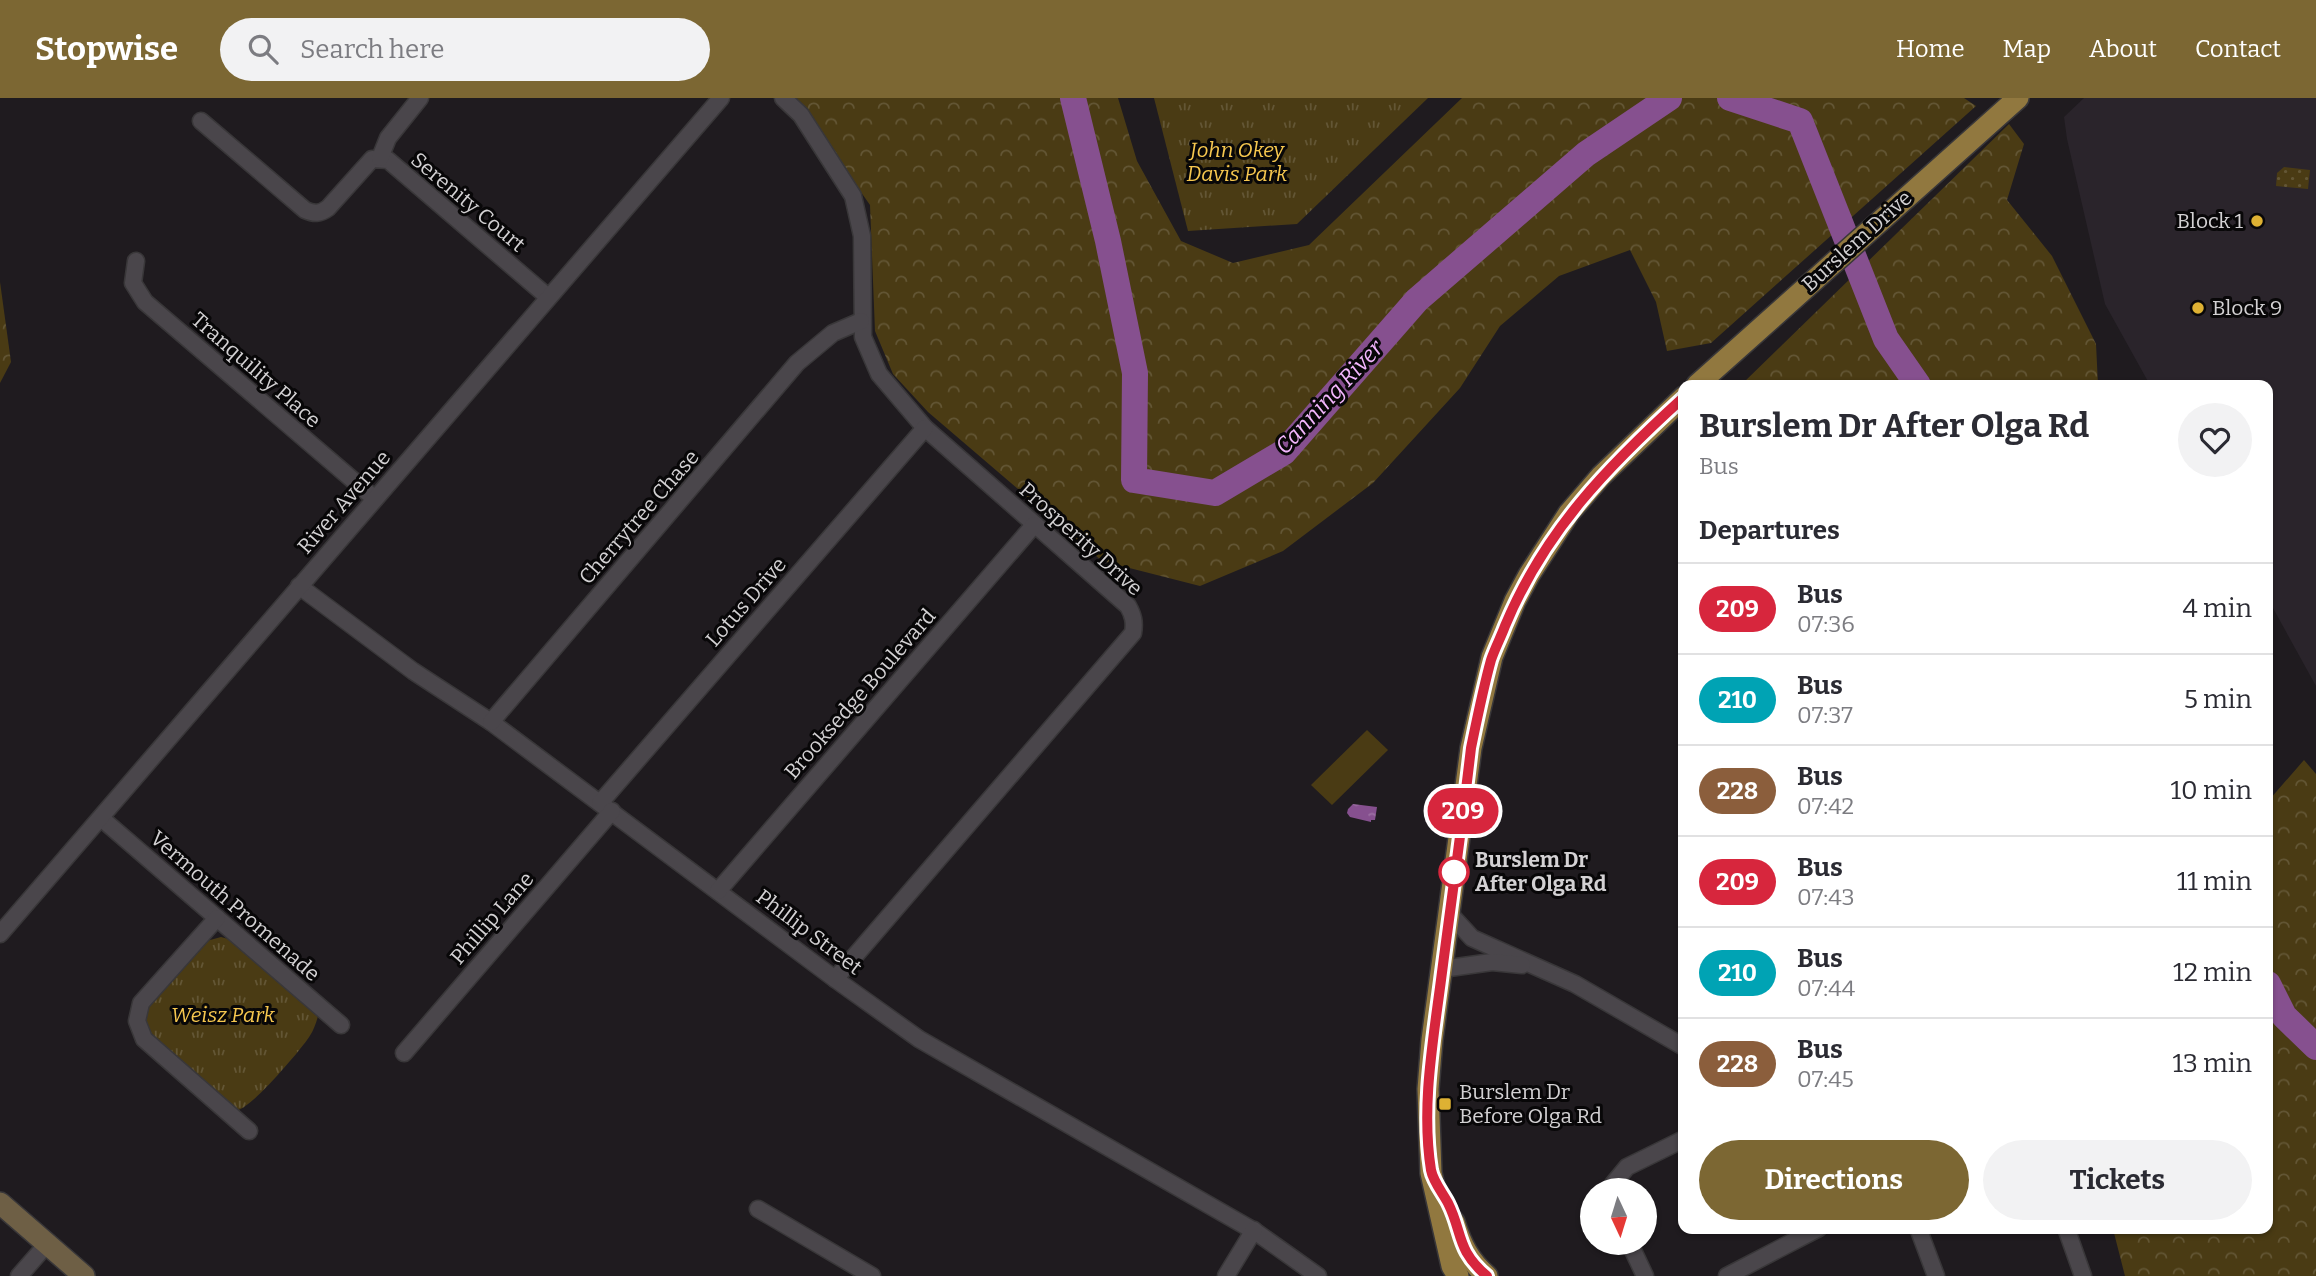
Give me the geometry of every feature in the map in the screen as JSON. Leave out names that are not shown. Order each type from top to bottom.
[{"type":"main road","name":"Burslem Drive","points":[[1702,380],[2018,98]]},
{"type":"main road","points":[[1458,1276],[1452,1266],[1431,1173],[1428,1089],[1471,748],[1492,657],[1515,601],[1545,548],[1569,513],[1601,476],[1678,403]]},
{"type":"main road","points":[[1431,1173],[1449,1205],[1461,1246],[1477,1268],[1487,1276]]},
{"type":"street","points":[[380,158],[388,138],[421,98]]},
{"type":"street","name":"River Avenue","points":[[0,934],[721,98]]},
{"type":"street","name":"Prosperity Drive","points":[[783,98],[801,115],[853,196],[862,236],[863,338],[879,374],[925,428],[1128,606],[1133,614],[1133,634],[835,978]]},
{"type":"street","name":"Serenity Court","points":[[201,121],[305,211],[313,213],[321,213],[328,208],[372,159],[388,160],[548,297]]},
{"type":"street","name":"Tranquility Place","points":[[136,261],[133,284],[145,302],[374,499]]},
{"type":"street","name":"Cherrytree Chase","points":[[491,722],[797,363],[833,333],[861,321]]},
{"type":"street","points":[[821,344],[863,338]]},
{"type":"street","name":"Lotus Drive","points":[[606,807],[925,428]]},
{"type":"street","name":"Brooksedge Boulevard","points":[[718,891],[1034,525]]},
{"type":"street","name":"Phillip Street","points":[[299,586],[413,671],[491,722],[919,1039],[1254,1230],[1318,1276]]},
{"type":"street","name":"Phillip Lane","points":[[404,1053],[606,807]]},
{"type":"street","name":"Vermouth Promenade","points":[[101,818],[341,1025]]},
{"type":"street","points":[[1449,913],[1472,938],[1575,984],[1678,1044]]},
{"type":"street","points":[[217,918],[141,1003],[137,1021],[144,1039],[249,1131]]},
{"type":"street","points":[[1442,969],[1492,961],[1539,967]]},
{"type":"street","points":[[1618,1178],[1627,1167],[1678,1142]]},
{"type":"street","points":[[0,1203],[83,1276]]},
{"type":"street","points":[[758,1209],[872,1276]]},
{"type":"street","points":[[1226,1276],[1254,1230]]},
{"type":"street","points":[[1727,1276],[1808,1234]]},
{"type":"street","points":[[1920,1234],[1936,1276]]},
{"type":"street","points":[[2068,1234],[2083,1276]]},
{"type":"street","points":[[19,1276],[47,1244]]},
{"type":"street","points":[[1635,1255],[1645,1276]]},
{"type":"shaded area","points":[[2084,98],[2316,98],[2316,686],[2273,608],[2273,380],[2147,380],[2105,304],[2064,117]]},
{"type":"green space","points":[[795,98],[1118,98],[1137,161],[1181,241],[1233,263],[1309,245],[1462,98],[1964,98],[1976,106],[1711,343],[1667,351],[1656,302],[1630,250],[1559,276],[1500,326],[1460,388],[1373,483],[1283,551],[1200,586],[1102,561],[928,412],[893,374],[875,331],[870,205]]},
{"type":"green space","name":"John Okey Davis Park","points":[[1154,98],[1428,98],[1297,224],[1188,231]]},
{"type":"green space","points":[[2009,124],[2024,144],[2007,200],[2052,256],[2096,344],[2098,380],[1746,380]]},
{"type":"green space","points":[[2284,167],[2310,170],[2308,189],[2276,186],[2277,173]]},
{"type":"green space","points":[[0,282],[11,362],[0,383]]},
{"type":"green space","points":[[1367,730],[1388,750],[1332,805],[1311,785]]},
{"type":"green space","points":[[2304,760],[2316,774],[2316,1276],[2125,1276],[2114,1234],[2273,1234],[2273,796]]},
{"type":"green space","name":"Weisz Park","points":[[221,937],[232,940],[318,1016],[311,1035],[294,1056],[253,1100],[238,1110],[155,1040],[148,1031],[145,1019],[149,1005],[203,942]]},
{"type":"water","points":[[1353,804],[1377,807],[1375,820],[1371,822],[1350,817],[1347,813]]},
{"type":"waterway","name":"Canning River","points":[[1073,98],[1108,241],[1135,373],[1134,480],[1215,493],[1284,452],[1417,300],[1586,154],[1669,98]]},
{"type":"waterway","name":"Canning River","points":[[1730,98],[1800,121],[1886,339],[1915,380]]},
{"type":"waterway","name":"Canning River","points":[[2273,994],[2284,1016],[2316,1047]]},
{"type":"bus line","name":"209","points":[[1487,1276],[1477,1268],[1461,1246],[1449,1205],[1431,1173],[1428,1144],[1428,1089],[1432,1040],[1471,748],[1492,657],[1515,601],[1545,548],[1569,513],[1601,476],[1678,403]]},
{"type":"place","name":"Block 1","points":[[2257,221]]},
{"type":"place","name":"Block 9","points":[[2198,308]]},
{"type":"place","name":"Burslem Dr After Olga Rd","points":[[1454,872]]},
{"type":"place","name":"Burslem Dr Before Olga Rd","points":[[1445,1104]]}]
